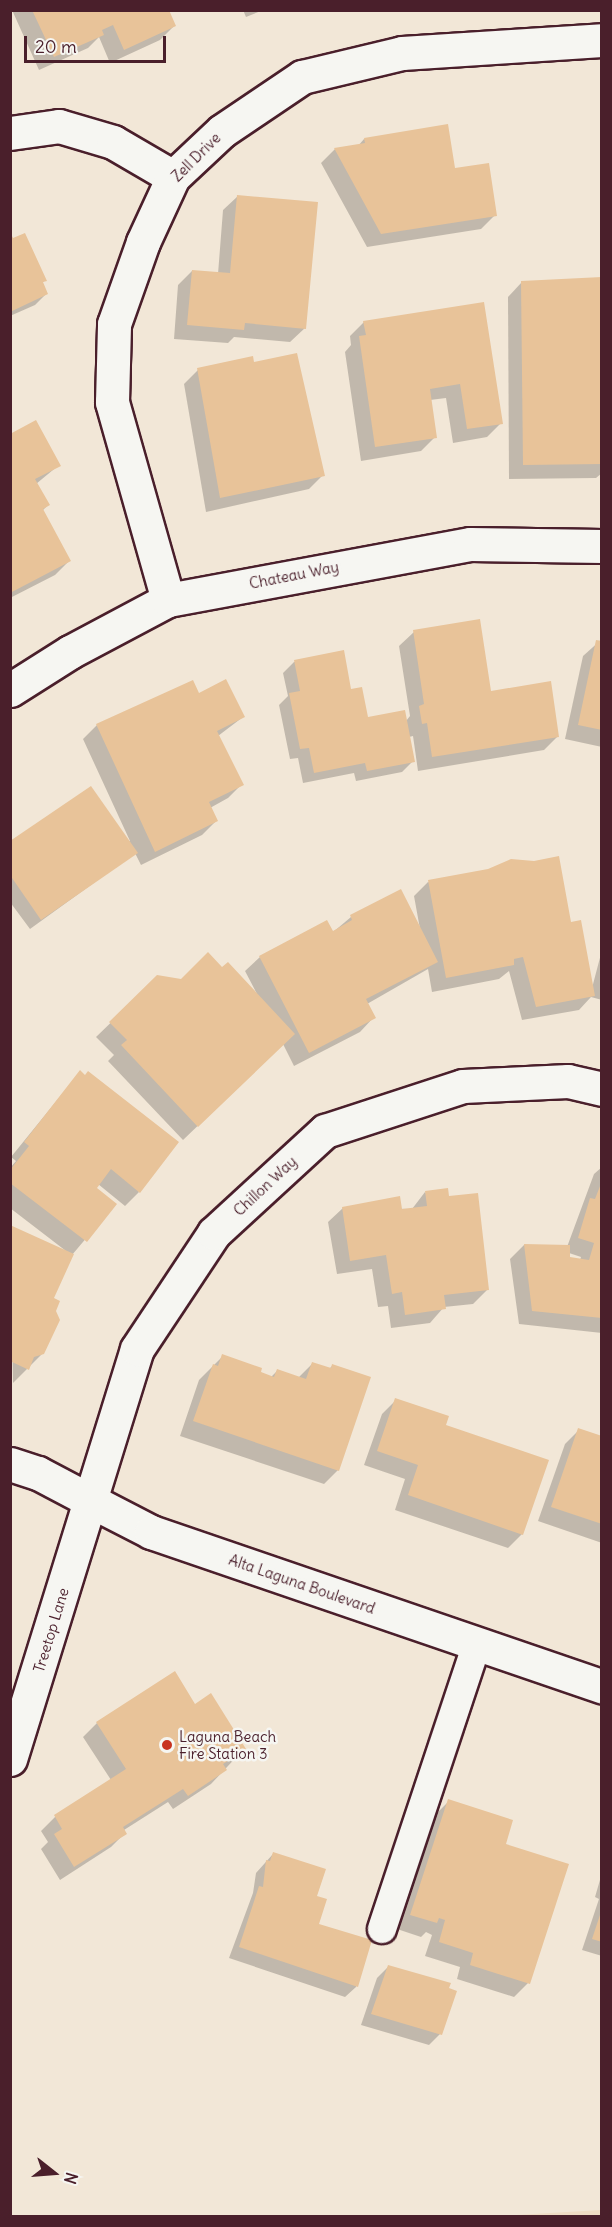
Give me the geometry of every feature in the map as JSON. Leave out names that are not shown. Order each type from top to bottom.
[{"type":"street","name":"Zell Drive","points":[[168,600],[112,402],[114,324],[143,242],[173,177],[222,131],[302,77],[402,53],[602,40]]},
{"type":"street","points":[[10,133],[59,126],[113,142],[173,177]]},
{"type":"street","name":"Chateau Way","points":[[10,690],[70,652],[168,600],[470,544],[602,546]]},
{"type":"street","name":"Chillon Way","points":[[91,1501],[137,1349],[214,1233],[325,1131],[463,1086],[568,1081],[602,1089]]},
{"type":"street","name":"Alta Laguna Boulevard","points":[[10,1464],[38,1473],[151,1532],[602,1686]]},
{"type":"street","name":"Treetop Lane","points":[[10,1759],[91,1501]]},
{"type":"lane","points":[[382,1929],[477,1644]]},
{"type":"shaded area","points":[[601,2210],[601,2216],[500,2216]]},
{"type":"building","points":[[32,10],[169,10],[176,26],[124,50],[113,25],[102,30],[104,35],[54,57]]},
{"type":"building","points":[[448,124],[455,168],[489,163],[497,216],[381,234],[334,148],[365,143],[364,138]]},
{"type":"building","points":[[237,195],[318,202],[306,329],[245,323],[244,330],[187,325],[192,270],[230,273]]},
{"type":"building","points":[[10,232],[13,238],[25,233],[47,281],[43,282],[48,294],[10,312]]},
{"type":"building","points":[[602,277],[602,464],[523,465],[521,281]]},
{"type":"building","points":[[484,302],[503,424],[467,429],[460,384],[430,389],[437,438],[375,447],[359,336],[366,335],[363,321]]},
{"type":"building","points":[[297,353],[325,476],[220,498],[197,368],[253,356],[254,362]]},
{"type":"building","points":[[36,420],[61,466],[35,479],[50,505],[43,509],[71,561],[10,593],[10,434]]},
{"type":"building","points":[[480,619],[491,691],[551,681],[559,737],[432,757],[427,723],[422,724],[419,706],[424,704],[413,630]]},
{"type":"building","points":[[596,640],[602,641],[602,730],[578,725]]},
{"type":"building","points":[[344,650],[351,689],[362,687],[368,717],[405,710],[415,762],[367,771],[365,763],[314,773],[309,748],[300,749],[289,693],[300,691],[294,660]]},
{"type":"building","points":[[226,679],[245,717],[217,731],[244,785],[209,802],[218,821],[155,852],[96,724],[193,680],[199,693]]},
{"type":"building","points":[[91,786],[138,853],[41,920],[10,875],[10,841]]},
{"type":"building","points":[[559,856],[571,922],[581,920],[595,996],[536,1007],[523,957],[514,959],[514,965],[446,978],[428,880],[488,869],[511,859],[534,861]]},
{"type":"building","points":[[401,889],[438,962],[366,999],[376,1018],[309,1053],[259,956],[327,920],[333,931],[352,920],[350,915]]},
{"type":"building","points":[[208,952],[222,967],[228,962],[295,1034],[198,1127],[121,1045],[127,1040],[109,1022],[157,975],[181,979]]},
{"type":"building","points":[[80,1070],[85,1075],[88,1071],[179,1142],[140,1193],[111,1169],[97,1188],[117,1204],[87,1242],[10,1183],[10,1170],[29,1146],[24,1142]]},
{"type":"building","points":[[602,1181],[602,1318],[532,1311],[524,1244],[570,1245],[570,1257],[589,1260],[594,1243],[578,1238],[590,1198],[595,1199]]},
{"type":"building","points":[[448,1188],[449,1196],[478,1193],[489,1290],[444,1295],[446,1309],[405,1315],[402,1292],[392,1294],[386,1255],[350,1261],[342,1207],[400,1196],[402,1209],[427,1206],[425,1191]]},
{"type":"building","points":[[10,1225],[74,1254],[54,1298],[60,1301],[56,1311],[60,1320],[44,1354],[34,1357],[29,1370],[10,1361]]},
{"type":"building","points":[[222,1354],[262,1368],[261,1372],[274,1377],[277,1369],[306,1379],[312,1362],[331,1368],[332,1364],[371,1377],[339,1471],[193,1421],[213,1364],[218,1366]]},
{"type":"building","points":[[395,1398],[449,1416],[446,1425],[549,1460],[523,1535],[408,1495],[418,1465],[377,1451]]},
{"type":"building","points":[[578,1428],[602,1436],[602,1524],[551,1507]]},
{"type":"building","points":[[175,1671],[195,1704],[211,1693],[246,1749],[223,1764],[227,1770],[188,1796],[183,1789],[123,1827],[127,1834],[74,1867],[54,1834],[62,1829],[54,1815],[126,1769],[96,1722]]},
{"type":"building","points":[[448,1799],[513,1820],[506,1844],[569,1864],[530,1984],[470,1965],[473,1953],[439,1942],[445,1920],[439,1918],[437,1923],[410,1915]]},
{"type":"building","points":[[273,1852],[326,1869],[317,1896],[327,1899],[319,1924],[372,1940],[358,1987],[239,1947],[259,1886],[263,1887],[266,1860],[270,1861]]},
{"type":"building","points":[[602,1913],[602,1942],[592,1939]]},
{"type":"building","points":[[388,1965],[451,1983],[449,1988],[457,1991],[442,2035],[371,2014]]},
{"type":"place","name":"Laguna Beach Fire Station 3","points":[[167,1745]]}]
